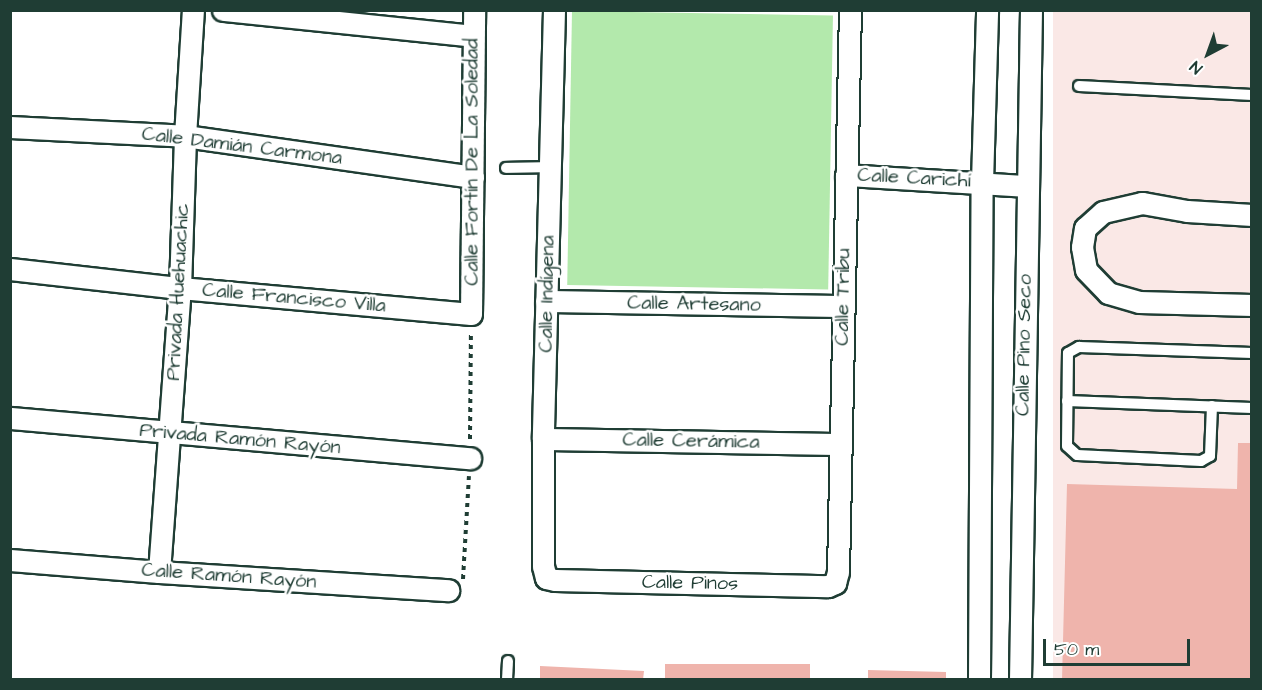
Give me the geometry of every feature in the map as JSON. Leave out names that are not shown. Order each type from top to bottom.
[{"type":"street","name":"Privada Huehuachic","points":[[159,572],[180,288],[185,136],[193,10]]},
{"type":"street","points":[[223,10],[473,36]]},
{"type":"street","name":"Calle Fortín De La Soledad","points":[[471,314],[474,10]]},
{"type":"street","name":"Calle Indígena","points":[[546,578],[543,566],[543,439],[554,10]]},
{"type":"street","name":"Calle Tribu","points":[[835,583],[838,573],[850,10]]},
{"type":"street","points":[[979,680],[982,182],[987,10]]},
{"type":"street","name":"Calle Pino Seco","points":[[1020,680],[1026,186],[1031,10]]},
{"type":"street","name":"Calle Damián Carmona","points":[[10,127],[185,136],[473,177]]},
{"type":"street","name":"Calle Carichí","points":[[846,175],[1026,186]]},
{"type":"street","points":[[1251,215],[1187,211],[1143,203],[1103,212],[1085,228],[1082,248],[1086,270],[1108,293],[1139,302],[1251,305]]},
{"type":"street","name":"Calle Francisco Villa","points":[[10,269],[180,288],[471,314]]},
{"type":"street","name":"Calle Artesano","points":[[546,301],[842,306]]},
{"type":"street","name":"Privada Ramón Rayón","points":[[10,418],[470,458]]},
{"type":"street","name":"Calle Cerámica","points":[[543,439],[839,444]]},
{"type":"street","name":"Calle Ramón Rayón","points":[[10,560],[448,590]]},
{"type":"street","name":"Calle Pinos","points":[[546,578],[551,580],[828,586],[835,583]]},
{"type":"lane","points":[[1079,86],[1251,95]]},
{"type":"lane","points":[[506,168],[550,167]]},
{"type":"lane","points":[[1212,406],[1210,456],[1201,461],[1077,455],[1066,446],[1067,357],[1075,348],[1251,353]]},
{"type":"lane","points":[[1067,400],[1251,408]]},
{"type":"lane","points":[[507,680],[508,661]]},
{"type":"shaded area","points":[[1053,11],[1251,11],[1251,679],[1053,679]]},
{"type":"green space","points":[[572,11],[833,16],[828,290],[567,285]]},
{"type":"building","points":[[1238,443],[1252,443],[1252,680],[1062,680],[1067,484],[1237,489]]},
{"type":"building","points":[[665,664],[810,664],[810,680],[665,680]]},
{"type":"building","points":[[540,666],[644,671],[643,680],[540,680]]},
{"type":"building","points":[[868,670],[946,672],[946,680],[868,680]]}]
